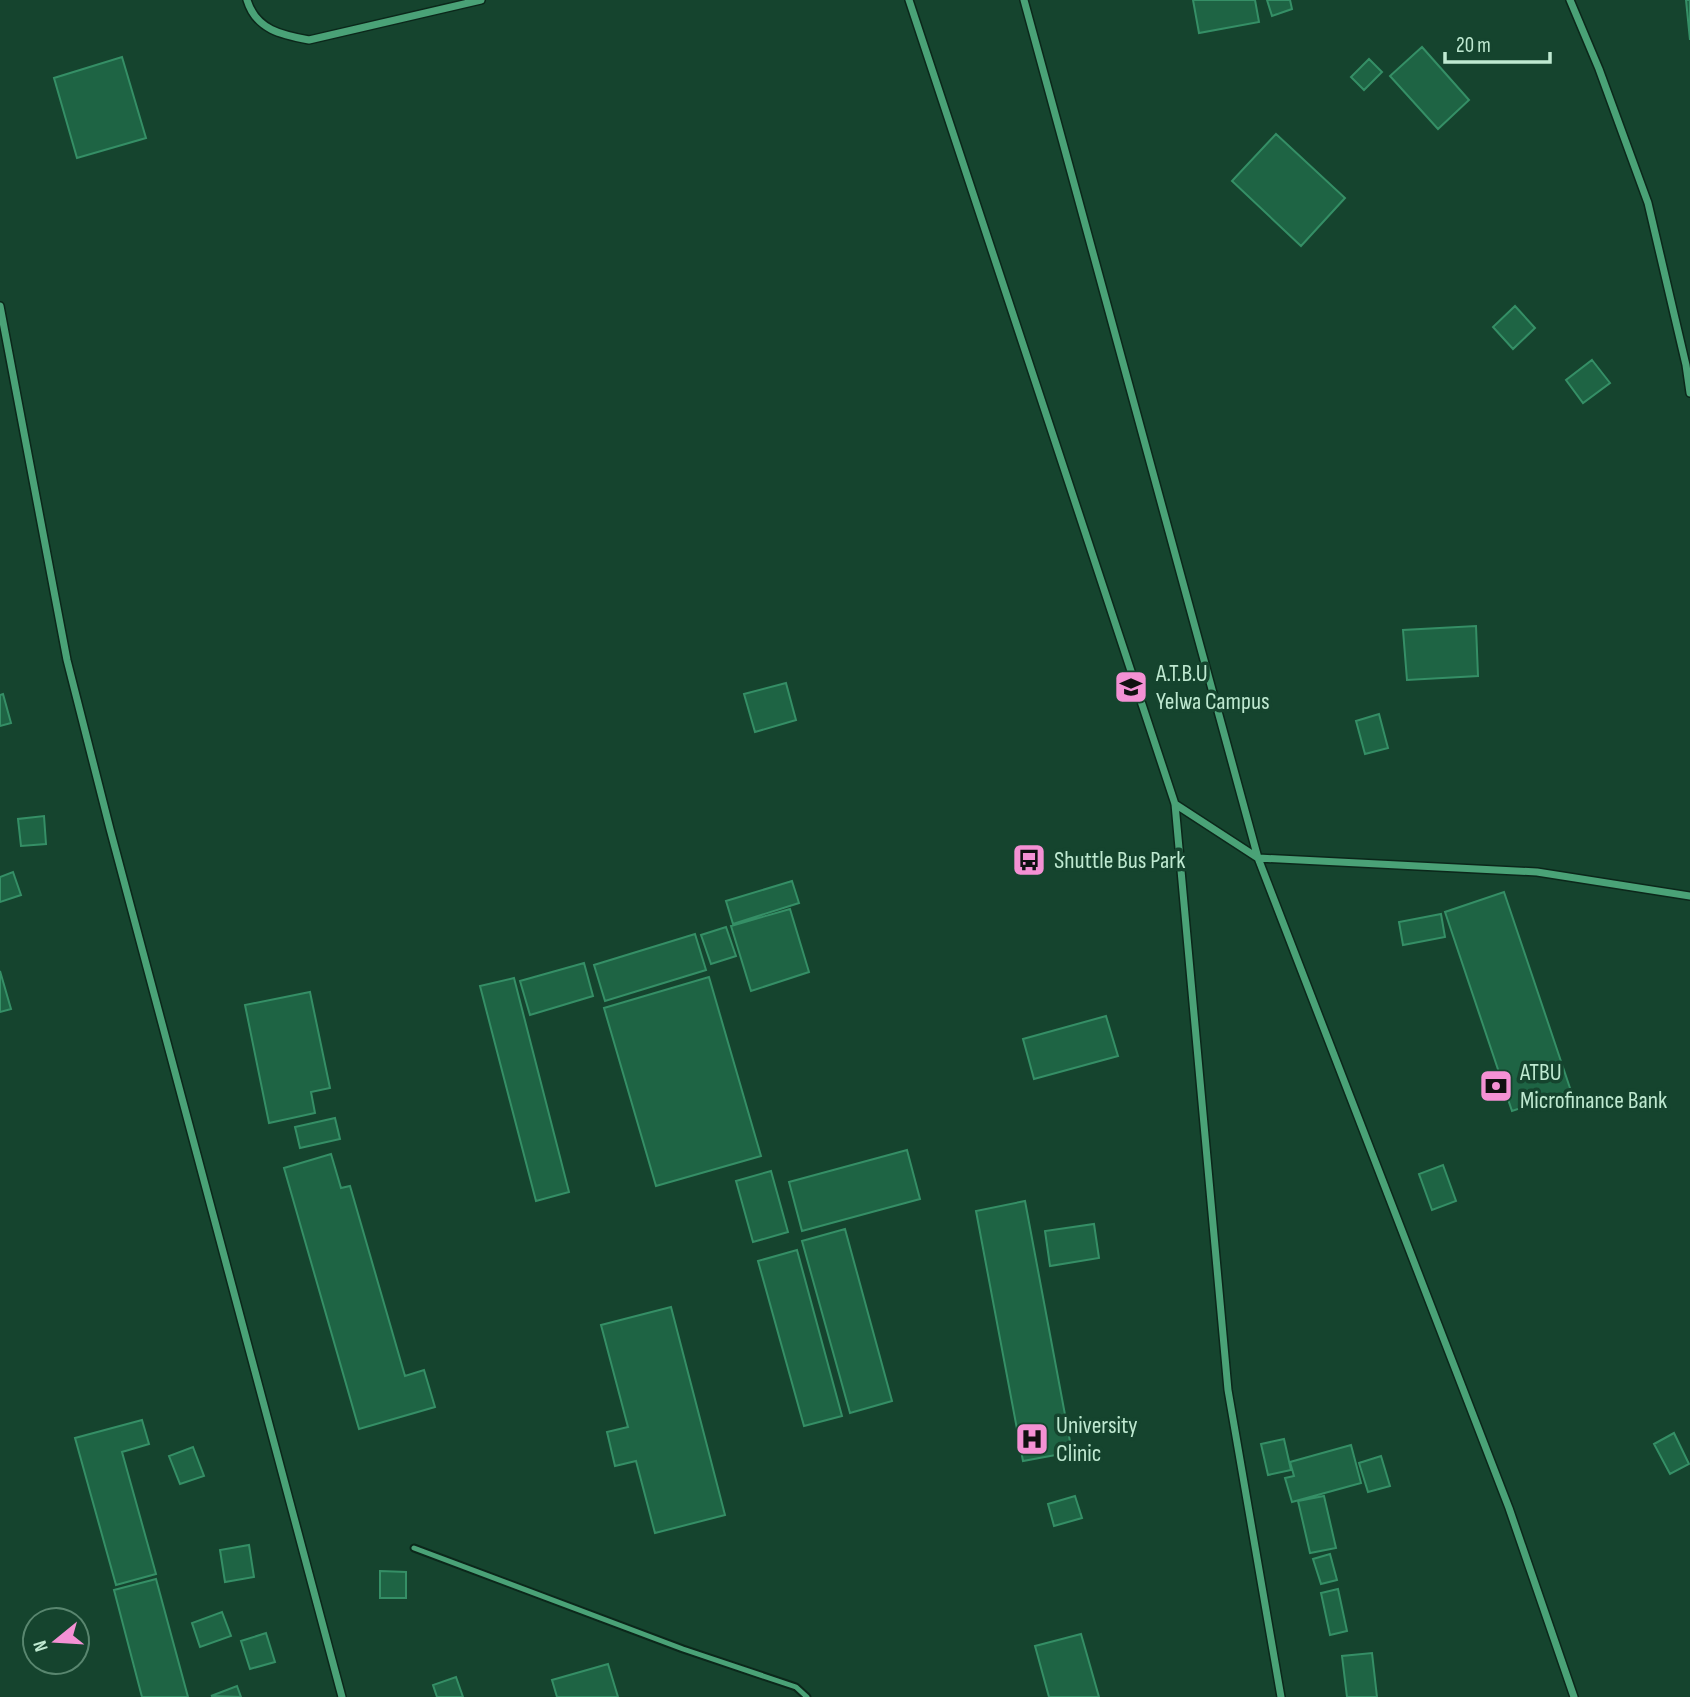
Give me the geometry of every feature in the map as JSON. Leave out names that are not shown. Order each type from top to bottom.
[{"type":"street","points":[[247,0],[250,13],[268,29],[309,40],[481,0]]},
{"type":"street","points":[[909,0],[1175,804],[1228,1390],[1281,1697]]},
{"type":"street","points":[[1024,0],[1258,858],[1509,1508],[1574,1697]]},
{"type":"street","points":[[1570,0],[1599,69],[1648,203],[1686,365],[1690,393]]},
{"type":"street","points":[[0,306],[67,660],[342,1697]]},
{"type":"street","points":[[1175,804],[1258,858],[1537,872],[1690,895]]},
{"type":"lane","points":[[414,1548],[683,1649],[796,1687],[807,1697]]},
{"type":"building","points":[[1193,0],[1255,0],[1259,22],[1199,33]]},
{"type":"building","points":[[1267,0],[1290,0],[1292,9],[1272,16]]},
{"type":"building","points":[[1686,0],[1690,0],[1690,40]]},
{"type":"building","points":[[1422,47],[1469,100],[1438,129],[1390,76]]},
{"type":"building","points":[[122,57],[146,138],[77,158],[54,78]]},
{"type":"building","points":[[1369,59],[1382,72],[1364,90],[1351,77]]},
{"type":"building","points":[[1276,134],[1345,198],[1301,246],[1232,181]]},
{"type":"building","points":[[1515,306],[1535,328],[1513,349],[1493,327]]},
{"type":"building","points":[[1592,360],[1610,383],[1583,403],[1566,380]]},
{"type":"building","points":[[1476,626],[1478,676],[1407,680],[1403,630]]},
{"type":"building","points":[[786,683],[796,720],[755,732],[744,694]]},
{"type":"building","points":[[3,694],[11,723],[0,726],[0,695]]},
{"type":"building","points":[[1379,714],[1388,748],[1365,754],[1356,721]]},
{"type":"building","points":[[44,816],[46,844],[21,846],[18,819]]},
{"type":"building","points":[[13,872],[21,895],[0,902],[0,877]]},
{"type":"building","points":[[792,881],[799,903],[733,924],[726,901]]},
{"type":"building","points":[[1504,892],[1571,1091],[1512,1111],[1445,912]]},
{"type":"building","points":[[790,909],[809,972],[751,991],[731,926]]},
{"type":"building","points":[[1441,914],[1445,937],[1403,945],[1399,922]]},
{"type":"building","points":[[726,927],[736,956],[711,964],[701,935]]},
{"type":"building","points":[[695,934],[706,970],[605,1001],[594,965]]},
{"type":"building","points":[[584,963],[593,996],[530,1015],[520,981]]},
{"type":"building","points":[[0,971],[11,1009],[0,1012]]},
{"type":"building","points":[[709,977],[761,1156],[656,1186],[604,1008]]},
{"type":"building","points":[[514,978],[569,1192],[536,1201],[480,986]]},
{"type":"building","points":[[310,992],[330,1088],[311,1092],[315,1113],[269,1123],[245,1005]]},
{"type":"building","points":[[1106,1016],[1118,1056],[1034,1079],[1023,1039]]},
{"type":"building","points":[[335,1118],[340,1139],[300,1148],[295,1127]]},
{"type":"building","points":[[907,1150],[920,1199],[802,1231],[789,1182]]},
{"type":"building","points":[[331,1154],[341,1188],[350,1186],[405,1376],[424,1370],[435,1407],[359,1429],[284,1168]]},
{"type":"building","points":[[1443,1165],[1456,1201],[1432,1210],[1419,1174]]},
{"type":"building","points":[[771,1171],[788,1232],[753,1242],[736,1181]]},
{"type":"building","points":[[1025,1201],[1072,1452],[1023,1461],[976,1211]]},
{"type":"building","points":[[1094,1224],[1099,1258],[1050,1266],[1045,1231]]},
{"type":"building","points":[[845,1229],[892,1401],[850,1413],[802,1241]]},
{"type":"building","points":[[797,1250],[842,1416],[804,1426],[758,1261]]},
{"type":"building","points":[[671,1307],[725,1515],[655,1533],[636,1461],[615,1466],[607,1432],[628,1427],[601,1325]]},
{"type":"building","points":[[142,1420],[149,1444],[122,1452],[156,1574],[116,1585],[75,1438]]},
{"type":"building","points":[[1674,1433],[1689,1464],[1670,1474],[1654,1444]]},
{"type":"building","points":[[1284,1439],[1291,1470],[1268,1475],[1261,1444]]},
{"type":"building","points":[[1351,1445],[1361,1483],[1292,1502],[1285,1478],[1294,1476],[1290,1462]]},
{"type":"building","points":[[193,1447],[204,1476],[180,1484],[169,1456]]},
{"type":"building","points":[[1381,1456],[1390,1486],[1368,1492],[1359,1463]]},
{"type":"building","points":[[1075,1496],[1082,1518],[1054,1526],[1048,1504]]},
{"type":"building","points":[[1324,1496],[1336,1548],[1310,1553],[1298,1501]]},
{"type":"building","points":[[249,1545],[254,1577],[225,1582],[220,1550]]},
{"type":"building","points":[[1330,1554],[1337,1580],[1321,1584],[1313,1559]]},
{"type":"building","points":[[380,1571],[406,1572],[406,1598],[380,1598]]},
{"type":"building","points":[[156,1579],[188,1697],[142,1697],[114,1590]]},
{"type":"building","points":[[1338,1589],[1347,1631],[1330,1635],[1321,1593]]},
{"type":"building","points":[[222,1612],[231,1636],[200,1647],[192,1623]]},
{"type":"building","points":[[266,1633],[275,1662],[250,1669],[241,1641]]},
{"type":"building","points":[[1081,1634],[1099,1697],[1049,1697],[1035,1646]]},
{"type":"building","points":[[1372,1653],[1377,1697],[1347,1697],[1342,1656]]},
{"type":"building","points":[[608,1664],[618,1697],[557,1697],[552,1680]]},
{"type":"building","points":[[456,1677],[463,1697],[437,1697],[433,1685]]},
{"type":"building","points":[[237,1686],[241,1697],[211,1696]]},
{"type":"place","name":"A.T.B.U Yelwa Campus","points":[[1131,687]]},
{"type":"place","name":"Shuttle Bus Park","points":[[1029,860]]},
{"type":"place","name":"ATBU Microfinance Bank","points":[[1496,1086]]},
{"type":"place","name":"University Clinic","points":[[1032,1439]]}]
